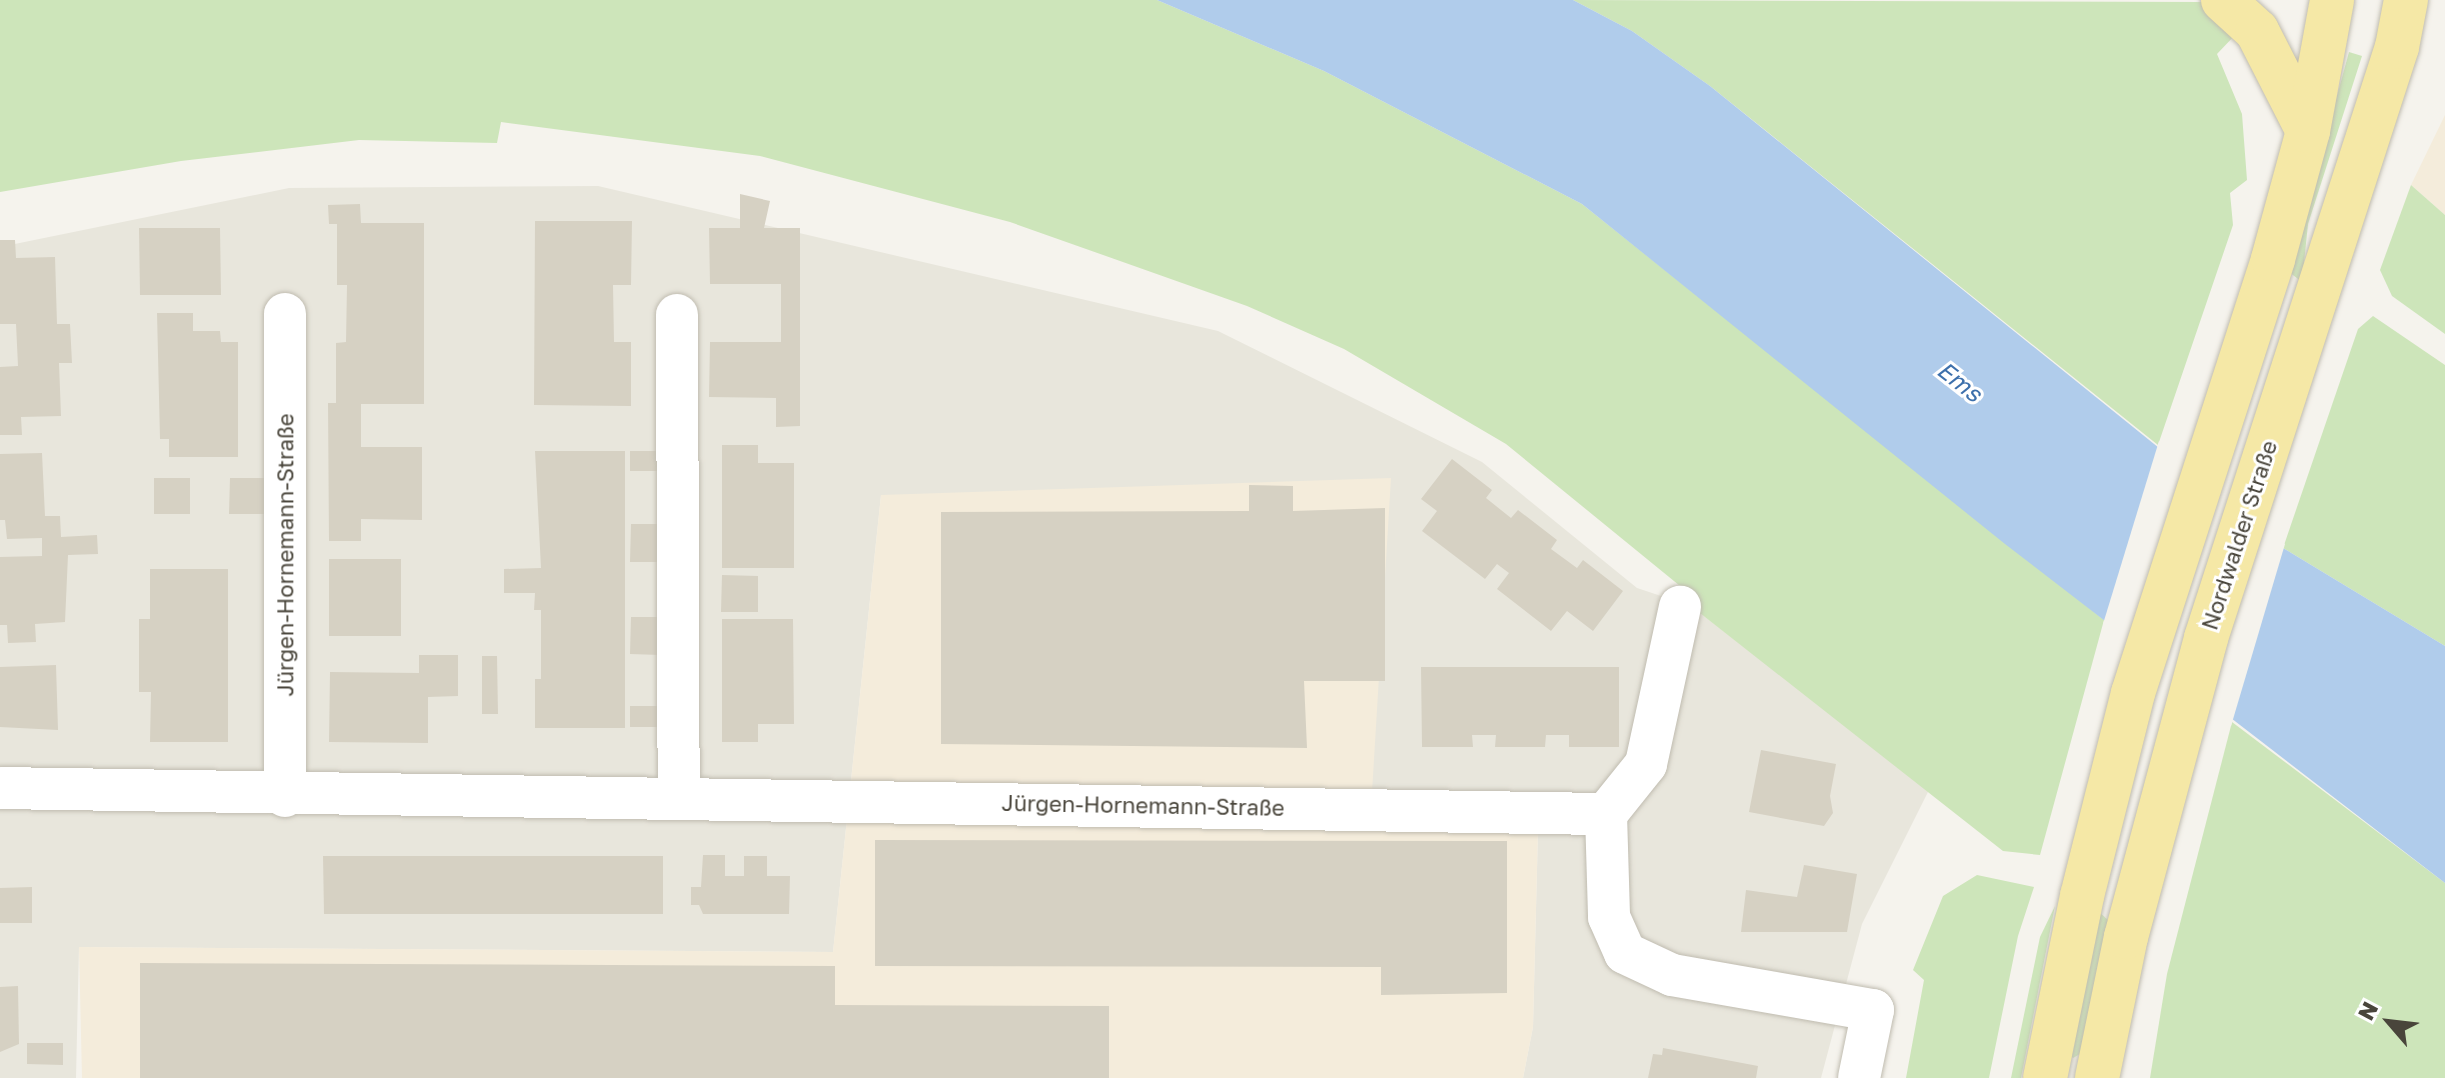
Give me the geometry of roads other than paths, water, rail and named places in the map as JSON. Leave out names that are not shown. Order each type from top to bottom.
[{"type":"main road","points":[[2223,0],[2257,31],[2308,131]]},
{"type":"main road","points":[[2045,1078],[2082,896],[2168,574],[2273,259],[2308,131],[2332,0]]},
{"type":"main road","name":"Nordwalder Straße","points":[[2097,1078],[2126,937],[2206,638],[2397,47],[2406,0]]},
{"type":"street","name":"Jürgen-Hornemann-Straße","points":[[285,314],[285,796]]},
{"type":"street","points":[[677,315],[679,797]]},
{"type":"street","points":[[1680,607],[1646,764],[1606,814],[1609,917],[1625,953],[1672,975],[1873,1010],[1859,1078]]},
{"type":"street","name":"Jürgen-Hornemann-Straße","points":[[0,788],[285,796],[679,797],[1606,814]]},
{"type":"water","name":"Ems","points":[[1157,0],[1573,0],[1632,31],[1710,86],[2283,548],[2445,646],[2445,883],[2005,544],[1582,204],[1324,71]]}]
